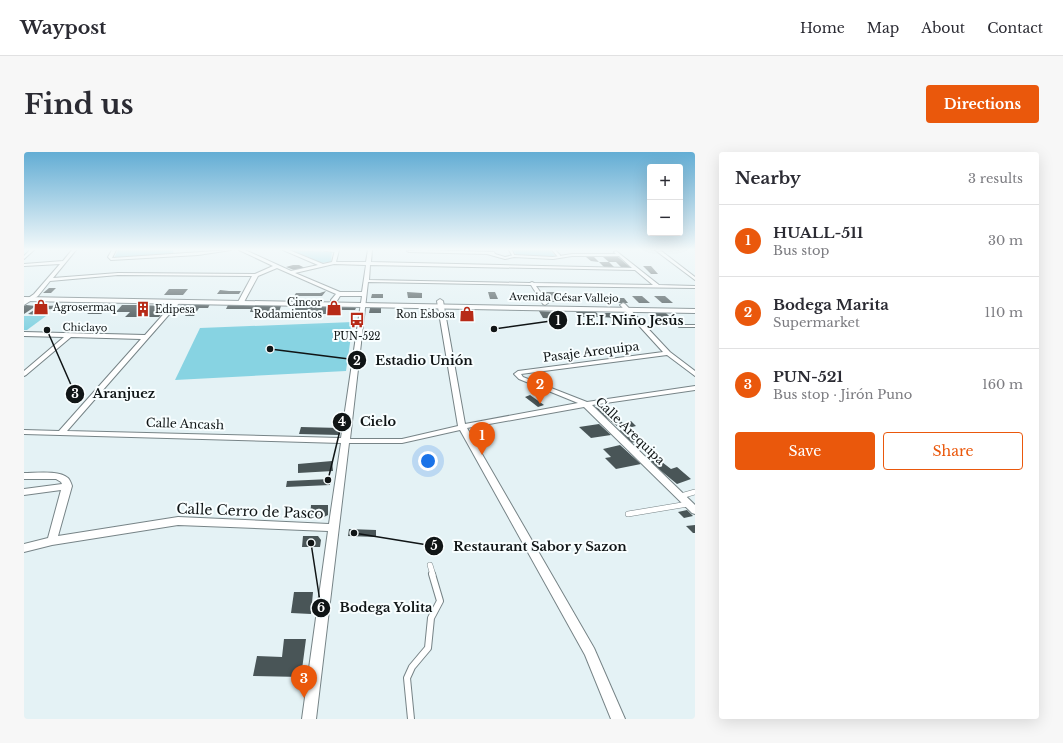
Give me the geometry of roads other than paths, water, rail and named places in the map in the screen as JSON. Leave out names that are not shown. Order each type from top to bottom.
[{"type":"main road","name":"Avenida César Vallejo","points":[[28,298],[242,300]]},
{"type":"main road","name":"Avenida César Vallejo","points":[[160,299],[178,301],[364,299],[440,304],[624,307],[695,306]]},
{"type":"main road","name":"Avenida César Vallejo","points":[[440,304],[545,303],[695,311]]},
{"type":"street","points":[[28,298],[52,276]]},
{"type":"street","points":[[49,280],[90,276]]},
{"type":"street","points":[[242,300],[254,276]]},
{"type":"street","points":[[298,276],[335,299]]},
{"type":"street","points":[[309,719],[367,276]]},
{"type":"street","points":[[646,276],[657,286]]},
{"type":"street","points":[[366,281],[695,286]]},
{"type":"street","points":[[532,283],[545,303]]},
{"type":"street","points":[[62,432],[178,301]]},
{"type":"street","points":[[440,304],[462,427],[590,652],[618,719]]},
{"type":"street","points":[[624,307],[668,353],[695,374]]},
{"type":"street","points":[[682,326],[695,326]]},
{"type":"street","name":"Chiclayo","points":[[24,334],[146,337]]},
{"type":"street","points":[[24,374],[70,335]]},
{"type":"street","name":"Pasaje Arequipa","points":[[517,374],[520,372],[668,353]]},
{"type":"street","name":"Calle Arequipa","points":[[517,374],[521,378],[586,404],[695,511]]},
{"type":"street","name":"Calle Ancash","points":[[24,432],[345,441],[402,441],[462,427],[586,404],[695,388]]},
{"type":"street","points":[[24,476],[58,476],[64,480],[67,486],[52,541]]},
{"type":"street","points":[[24,492],[67,486]]},
{"type":"street","name":"Calle Cerro de Pasco","points":[[24,548],[52,541],[178,521],[334,528]]},
{"type":"lane","points":[[681,497],[695,492]]},
{"type":"lane","points":[[628,514],[688,504]]},
{"type":"lane","points":[[411,719],[407,678],[412,667],[428,648],[431,618],[440,601],[430,565]]},
{"type":"place","name":"Agrosermaq","points":[[41,307]]},
{"type":"place","name":"Cincor Rodamientos","points":[[334,308]]},
{"type":"place","name":"Edipesa","points":[[143,309]]},
{"type":"place","name":"Ron Esbosa","points":[[467,314]]},
{"type":"place","name":"PUN-522","points":[[357,320]]},
{"type":"place","name":"I.E.I. Niño Jesús","points":[[494,329]]},
{"type":"place","name":"Aranjuez","points":[[47,330]]},
{"type":"place","name":"Estadio Unión","points":[[270,349]]},
{"type":"place","name":"Bodega Marita","points":[[540,404]]},
{"type":"place","name":"HUALL-511","points":[[482,455]]},
{"type":"place","name":"Cielo","points":[[328,480]]},
{"type":"place","name":"Restaurant Sabor y Sazon","points":[[354,533]]},
{"type":"place","name":"Bodega Yolita","points":[[311,543]]},
{"type":"place","name":"PUN-521","points":[[304,698]]}]
